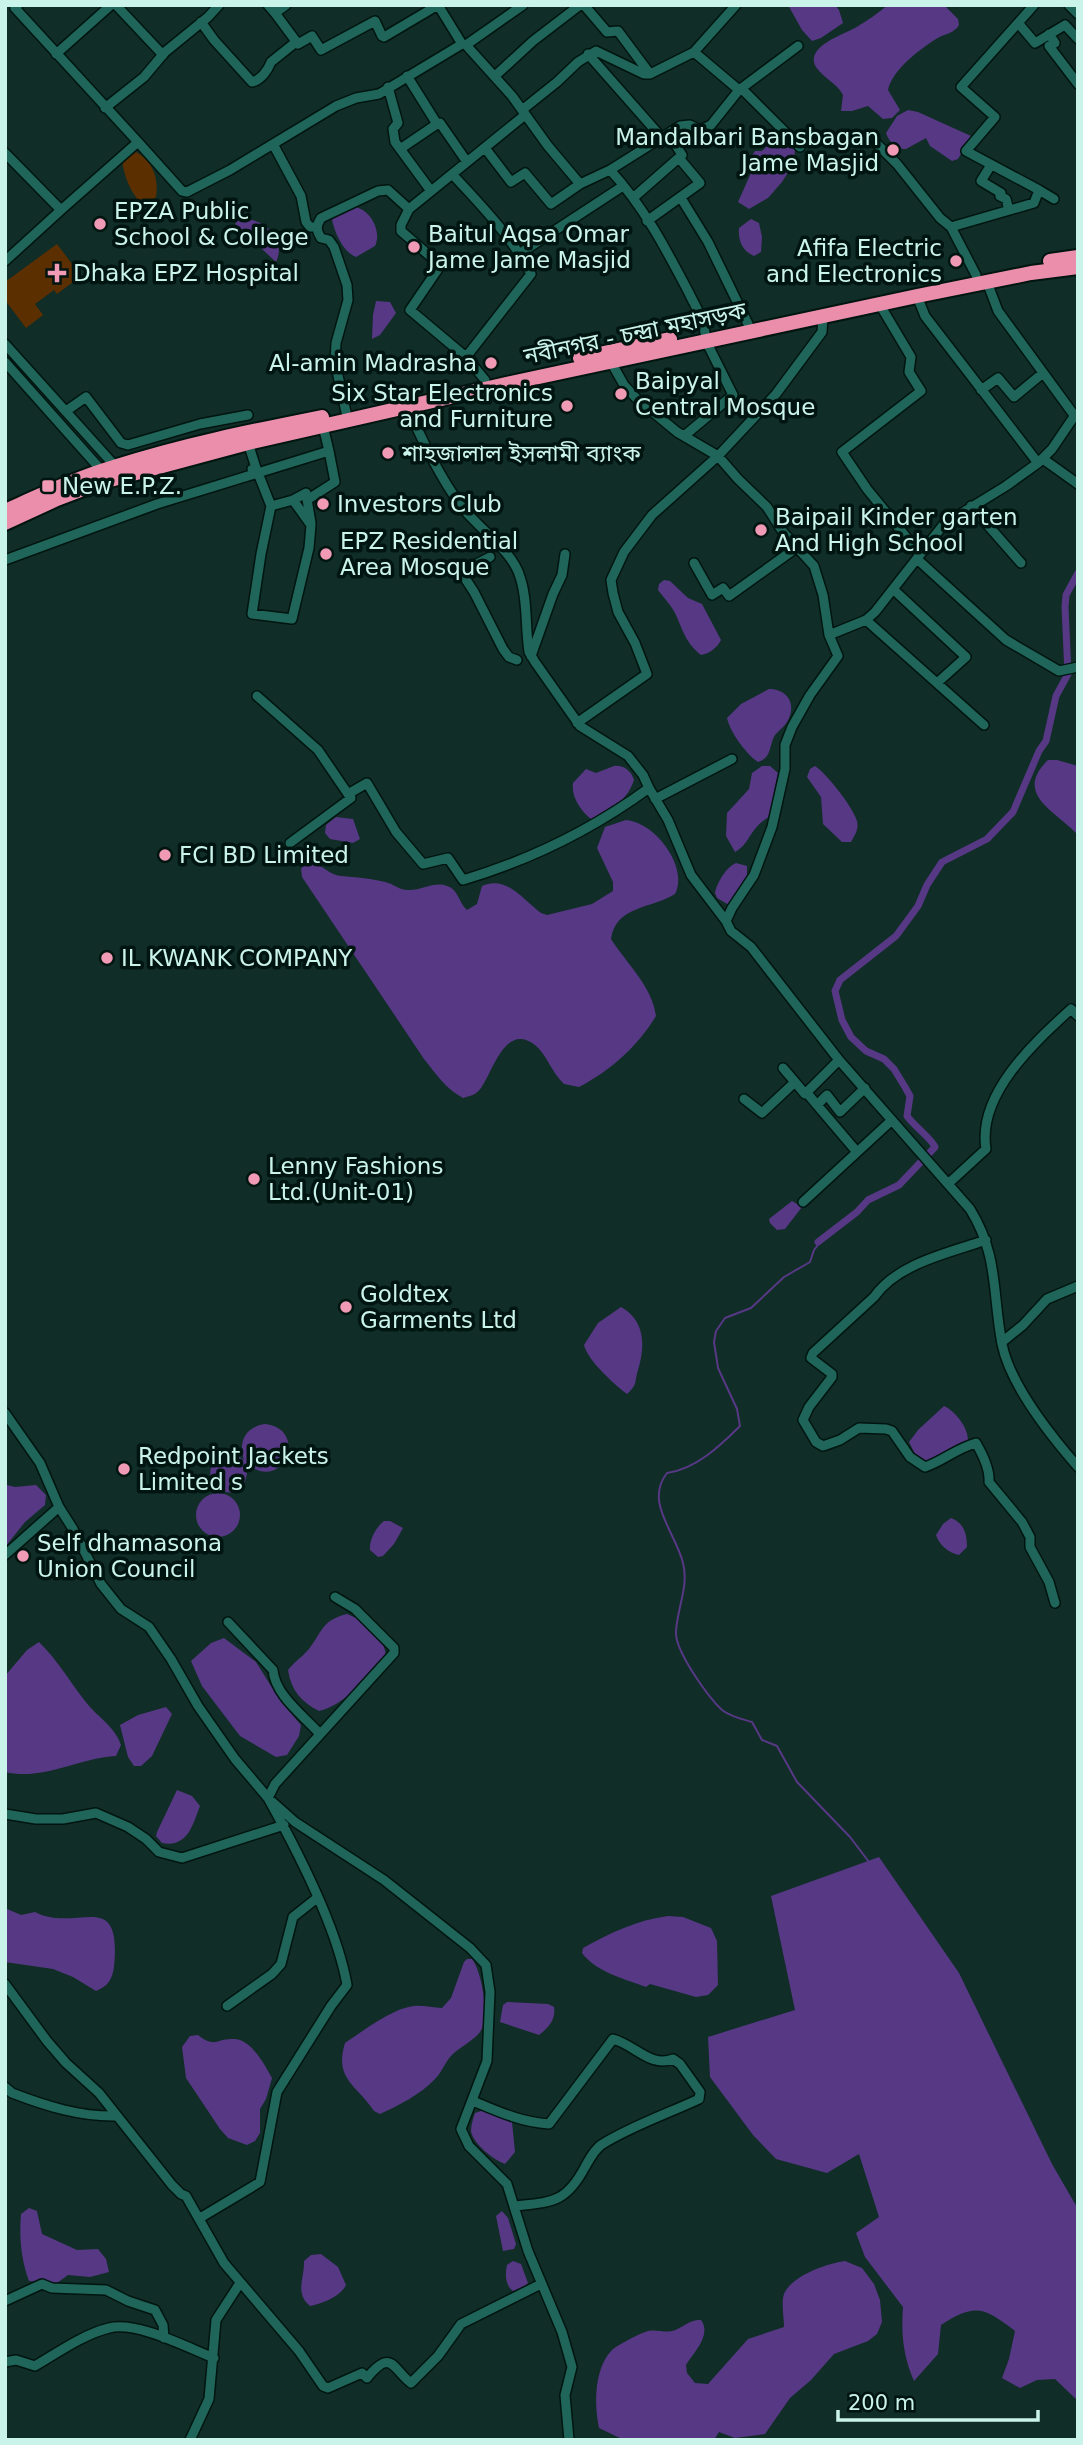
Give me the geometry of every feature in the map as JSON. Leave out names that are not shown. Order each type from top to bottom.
[{"type":"highway","name":"নবীনগর - চন্দ্রা মহাসড়ক","points":[[5,523],[57,499],[99,484],[248,443],[611,362],[748,324],[981,279],[1078,257]]},
{"type":"highway","name":"নবীনগর - চন্দ্রা মহাসড়ক","points":[[5,511],[109,469],[254,431],[633,346],[706,337],[823,317],[981,279],[1078,267]]},
{"type":"street","points":[[18,5],[15,8],[105,108],[182,191],[187,192],[336,106],[379,93],[464,44],[523,5]]},
{"type":"street","points":[[57,54],[113,5],[163,55]]},
{"type":"street","points":[[105,108],[144,77],[163,55],[219,5]]},
{"type":"street","points":[[286,5],[272,9],[296,42],[299,44],[312,36],[321,50],[375,21],[383,37],[438,5],[464,44],[495,76],[572,178],[580,184]]},
{"type":"street","points":[[495,76],[533,41],[582,5],[607,32],[618,31],[650,74]]},
{"type":"street","points":[[1034,5],[961,87],[995,117],[965,151],[1054,199]]},
{"type":"street","points":[[1069,5],[1078,14]]},
{"type":"street","points":[[485,380],[466,357],[410,310],[438,269],[438,262],[401,231],[409,209],[485,148],[587,54],[596,51],[644,74],[650,74],[694,52],[732,7]]},
{"type":"street","points":[[201,22],[252,82],[258,80],[271,61],[296,42]]},
{"type":"street","points":[[1019,24],[1035,43],[1065,25],[1078,39]]},
{"type":"street","points":[[1049,34],[1055,43],[1049,46],[1078,83]]},
{"type":"street","points":[[485,148],[512,183],[526,173],[551,204],[580,184],[610,170],[686,125],[700,130],[706,128],[740,89],[798,46]]},
{"type":"street","points":[[694,52],[740,89],[800,147]]},
{"type":"street","points":[[587,54],[681,153],[679,158],[633,198]]},
{"type":"street","points":[[407,76],[437,124]]},
{"type":"street","points":[[388,87],[398,123],[394,126],[393,133],[400,149],[431,191]]},
{"type":"street","points":[[400,149],[440,122],[467,162]]},
{"type":"street","points":[[829,635],[866,620],[894,590],[944,524],[1006,486],[1040,461],[1052,449],[1074,415],[998,311],[951,227],[940,218],[897,164],[872,139]]},
{"type":"street","points":[[5,261],[138,142]]},
{"type":"street","points":[[273,144],[301,196],[306,222],[310,227],[316,227]]},
{"type":"street","points":[[5,153],[61,210]]},
{"type":"street","points":[[647,221],[700,183],[679,158]]},
{"type":"street","points":[[991,165],[981,181],[1001,193],[1000,196],[1006,199],[1009,210]]},
{"type":"street","points":[[610,170],[633,198],[683,283],[733,395],[684,436]]},
{"type":"street","points":[[452,174],[479,203],[530,270],[530,277],[466,357]]},
{"type":"street","points":[[519,254],[623,186]]},
{"type":"street","points":[[316,227],[327,214],[378,191],[388,190],[409,209]]},
{"type":"street","points":[[951,227],[1034,203],[1039,190]]},
{"type":"street","points":[[681,198],[708,242],[748,324]]},
{"type":"street","points":[[316,227],[321,238],[329,240],[334,247],[347,285],[348,300],[336,343],[335,362],[346,412]]},
{"type":"street","points":[[917,296],[925,316],[981,390],[1040,461],[1078,484]]},
{"type":"street","points":[[880,305],[911,357],[909,372],[921,391],[842,452],[919,556],[1006,640],[1059,671],[1078,667]]},
{"type":"street","points":[[578,723],[648,674],[618,612],[611,580],[624,552],[652,515],[718,456],[776,394],[822,331],[823,317]]},
{"type":"street","points":[[5,344],[66,411],[109,469]]},
{"type":"street","points":[[5,362],[109,469]]},
{"type":"street","points":[[611,362],[624,385],[636,398],[684,436],[718,456],[767,508],[796,548],[814,566],[819,579],[829,635],[838,656],[810,695],[792,727],[785,745],[785,769],[772,828],[754,875],[726,921]]},
{"type":"street","points":[[981,390],[998,378],[1014,397],[1043,373]]},
{"type":"street","points":[[66,411],[86,397],[121,443],[128,445],[200,424],[248,415]]},
{"type":"street","points":[[408,407],[417,430],[453,495],[515,565],[520,576],[531,656],[578,723],[587,732],[628,756],[643,775],[668,820],[691,875],[732,930],[751,947],[839,1060],[920,1150],[970,1209],[984,1230],[992,1263],[1006,1358],[1055,1441],[1078,1467]]},
{"type":"street","points":[[307,500],[335,482],[323,426]]},
{"type":"street","points":[[248,443],[271,506],[252,614],[292,619],[309,548],[311,525],[306,493],[271,506]]},
{"type":"street","points":[[5,560],[157,504],[209,488],[221,479],[329,451]]},
{"type":"street","points":[[293,500],[311,525]]},
{"type":"street","points":[[971,506],[1021,563]]},
{"type":"street","points":[[694,563],[712,595],[723,588],[729,596],[796,548]]},
{"type":"street","points":[[531,656],[562,575],[565,554]]},
{"type":"street","points":[[490,556],[461,572],[503,649],[509,657],[516,660]]},
{"type":"street","points":[[894,590],[966,657],[937,683]]},
{"type":"street","points":[[866,620],[984,725]]},
{"type":"street","points":[[257,696],[318,750],[351,798],[290,843]]},
{"type":"street","points":[[655,799],[732,759]]},
{"type":"street","points":[[348,794],[367,783],[396,832],[424,864],[448,858],[463,880],[499,869],[575,835],[616,812],[649,788]]},
{"type":"street","points":[[948,1183],[986,1149],[985,1131],[994,1104],[1014,1067],[1071,1009],[1078,1016]]},
{"type":"street","points":[[807,1093],[839,1060]]},
{"type":"street","points":[[783,1068],[857,1152]]},
{"type":"street","points":[[744,1098],[762,1113],[795,1082]]},
{"type":"street","points":[[817,1105],[827,1095],[840,1111],[865,1088]]},
{"type":"street","points":[[803,1202],[891,1120]]},
{"type":"street","points":[[986,1240],[911,1267],[881,1288],[813,1353],[811,1358],[832,1374],[832,1377],[809,1407],[803,1420],[816,1442],[823,1446],[840,1440],[859,1428],[892,1431],[910,1457],[925,1467],[976,1443],[984,1455],[989,1482],[1022,1522],[1030,1537],[1030,1547],[1049,1581],[1055,1603]]},
{"type":"street","points":[[1002,1342],[1023,1325],[1047,1299],[1078,1286]]},
{"type":"street","points":[[5,1413],[40,1463],[59,1507],[101,1584],[121,1609],[149,1627],[205,1717],[268,1798],[284,1825],[317,1898],[341,1961],[347,1985],[277,2092],[260,2182],[200,2218]]},
{"type":"street","points":[[5,1555],[59,1507]]},
{"type":"street","points":[[268,1798],[275,1784],[394,1653],[394,1648],[355,1609],[335,1597]]},
{"type":"street","points":[[228,1622],[272,1670],[273,1681],[282,1696],[320,1734]]},
{"type":"street","points":[[268,1798],[295,1822],[384,1880],[470,1948],[485,1965],[490,1992],[487,2061],[461,2129],[469,2146],[507,2184],[528,2251],[562,2332],[572,2367],[565,2395],[569,2440]]},
{"type":"street","points":[[5,1814],[36,1819],[63,1819],[96,1814],[128,1827],[159,1852],[181,1858],[284,1825]]},
{"type":"street","points":[[227,2006],[272,1974],[281,1964],[293,1917],[317,1898]]},
{"type":"street","points":[[5,1984],[47,2041],[66,2063],[99,2093],[172,2185],[186,2196],[224,2263],[299,2351],[323,2386],[328,2388],[362,2373],[368,2378],[379,2366],[389,2362],[394,2363],[411,2383],[438,2356],[461,2324],[541,2284]]},
{"type":"street","points":[[473,2101],[510,2117],[531,2123],[549,2124],[612,2039],[627,2043],[653,2060],[663,2063],[673,2059],[680,2064],[700,2092],[699,2099],[598,2147],[580,2177],[565,2194],[552,2202],[514,2206]]},
{"type":"street","points":[[5,2087],[12,2093],[71,2112],[117,2116]]},
{"type":"street","points":[[190,2440],[209,2399],[216,2320],[240,2283]]},
{"type":"street","points":[[5,2301],[42,2284],[52,2288],[106,2290],[155,2310],[163,2325],[164,2338]]},
{"type":"street","points":[[5,2362],[16,2360],[35,2366],[64,2348],[111,2328],[150,2332],[214,2358]]},
{"type":"shaded area","points":[[788,5],[835,5],[843,23],[812,41],[802,30]]},
{"type":"shaded area","points":[[888,5],[944,5],[958,19],[959,25],[952,32],[922,48],[895,75],[888,90],[900,110],[892,118],[883,119],[868,106],[841,111],[843,95],[816,67],[815,53],[827,42]]},
{"type":"shaded area","points":[[908,110],[971,136],[958,159],[952,161],[930,146],[926,138],[906,149],[893,144],[886,133],[897,116]]},
{"type":"shaded area","points":[[787,138],[795,147],[794,163],[768,198],[749,209],[738,202],[751,173],[750,158],[755,151],[762,151],[772,141]]},
{"type":"shaded area","points":[[136,152],[151,165],[157,184],[156,197],[149,203],[141,203],[137,199],[123,168],[122,162]]},
{"type":"shaded area","points":[[355,207],[366,212],[374,222],[377,234],[375,246],[356,257],[343,247],[332,220],[337,214]]},
{"type":"shaded area","points":[[247,219],[262,224],[273,234],[279,247],[276,262],[235,224],[238,220]]},
{"type":"shaded area","points":[[751,219],[759,223],[762,237],[761,252],[754,256],[744,248],[739,232],[739,228]]},
{"type":"shaded area","points":[[57,244],[81,276],[57,294],[54,290],[35,304],[43,315],[26,328],[5,300],[5,282]]},
{"type":"shaded area","points":[[376,301],[390,302],[396,313],[380,335],[372,339],[373,315]]},
{"type":"shaded area","points":[[664,580],[670,581],[688,598],[702,604],[721,640],[710,652],[701,655],[688,641],[674,612],[658,590],[659,584]]},
{"type":"shaded area","points":[[769,689],[785,694],[790,702],[791,712],[786,723],[775,735],[766,758],[758,762],[739,742],[727,718],[741,704]]},
{"type":"shaded area","points":[[1048,760],[1078,766],[1078,835],[1049,810],[1036,792],[1038,772]]},
{"type":"shaded area","points":[[614,766],[626,769],[634,780],[623,799],[592,820],[578,803],[573,783],[586,769],[596,773]]},
{"type":"shaded area","points":[[762,766],[770,766],[778,773],[769,817],[762,821],[735,852],[726,836],[727,813],[749,789],[752,773]]},
{"type":"shaded area","points":[[815,766],[839,791],[855,815],[857,827],[851,842],[842,842],[823,824],[821,797],[807,777],[810,769]]},
{"type":"shaded area","points":[[336,817],[353,819],[360,839],[353,843],[330,839],[325,833],[326,825]]},
{"type":"shaded area","points":[[626,820],[637,823],[658,837],[667,848],[677,871],[675,894],[627,914],[614,928],[611,939],[650,995],[656,1016],[622,1057],[579,1087],[564,1084],[535,1045],[525,1040],[516,1040],[501,1052],[477,1092],[463,1098],[451,1090],[424,1059],[302,877],[301,869],[310,862],[335,875],[381,881],[406,890],[442,885],[454,890],[467,910],[477,904],[482,886],[499,884],[514,890],[547,915],[592,904],[613,891],[613,882],[597,848],[605,827]]},
{"type":"shaded area","points":[[736,863],[747,866],[747,876],[729,905],[717,898],[715,893],[722,876]]},
{"type":"shaded area","points":[[792,1201],[802,1207],[785,1229],[777,1230],[769,1219]]},
{"type":"shaded area","points":[[621,1307],[635,1320],[642,1335],[635,1383],[627,1394],[596,1365],[584,1345],[598,1323]]},
{"type":"shaded area","points":[[944,1406],[960,1420],[968,1440],[926,1464],[918,1460],[909,1442]]},
{"type":"shaded area","points":[[265,1424],[279,1428],[286,1437],[289,1447],[280,1466],[271,1471],[259,1471],[246,1463],[246,1476],[241,1488],[231,1493],[218,1488],[212,1482],[210,1474],[214,1462],[227,1455],[244,1460],[242,1447],[245,1436],[252,1428]]},
{"type":"shaded area","points":[[5,1482],[15,1487],[36,1485],[46,1495],[45,1505],[25,1522],[5,1547]]},
{"type":"shaded area","points":[[218,1493],[227,1494],[234,1499],[239,1506],[239,1524],[234,1531],[227,1536],[218,1537],[209,1536],[202,1531],[197,1524],[196,1515],[197,1506],[202,1499],[209,1494]]},
{"type":"shaded area","points":[[951,1518],[962,1526],[966,1538],[967,1547],[959,1555],[945,1548],[936,1535]]},
{"type":"shaded area","points":[[384,1521],[403,1528],[394,1544],[383,1556],[378,1557],[370,1550],[371,1542]]},
{"type":"shaded area","points":[[347,1614],[373,1630],[382,1642],[386,1657],[347,1697],[319,1711],[298,1695],[288,1670],[308,1650],[327,1624]]},
{"type":"shaded area","points":[[224,1638],[256,1662],[281,1702],[301,1725],[299,1736],[287,1755],[276,1757],[240,1736],[202,1686],[191,1661],[211,1643]]},
{"type":"shaded area","points":[[39,1642],[115,1734],[121,1745],[116,1756],[33,1774],[5,1772],[5,1676],[27,1650]]},
{"type":"shaded area","points":[[166,1707],[172,1714],[152,1756],[141,1766],[134,1766],[128,1757],[120,1725],[138,1715]]},
{"type":"shaded area","points":[[177,1790],[192,1796],[200,1806],[192,1827],[184,1838],[171,1844],[162,1843],[156,1836],[157,1832]]},
{"type":"shaded area","points":[[879,1857],[959,1973],[1052,2164],[1078,2209],[1078,2401],[1055,2379],[1037,2380],[1020,2388],[1002,2378],[1015,2331],[995,2317],[979,2311],[963,2313],[941,2325],[938,2354],[914,2381],[904,2344],[903,2307],[865,2257],[856,2233],[879,2217],[859,2154],[827,2173],[776,2159],[753,2135],[710,2077],[708,2037],[795,2010],[771,1896]]},
{"type":"shaded area","points":[[5,1908],[21,1915],[35,1912],[51,1917],[104,1919],[111,1927],[115,1942],[114,1967],[109,1982],[96,1991],[53,1969],[5,1962]]},
{"type":"shaded area","points":[[668,1916],[683,1917],[711,1928],[717,1941],[718,1985],[708,1995],[696,1997],[650,1984],[646,1987],[603,1970],[582,1953],[583,1948],[614,1932]]},
{"type":"shaded area","points":[[467,1959],[472,1959],[476,1965],[482,1984],[485,2006],[480,2032],[451,2056],[438,2076],[423,2090],[380,2114],[374,2111],[345,2073],[342,2055],[345,2043],[397,2011],[417,2006],[442,2008],[451,1998]]},
{"type":"shaded area","points":[[507,2002],[548,2004],[554,2007],[553,2020],[539,2035],[500,2022],[503,2005]]},
{"type":"shaded area","points":[[198,2035],[213,2042],[234,2039],[246,2043],[266,2066],[272,2078],[260,2109],[260,2133],[255,2141],[247,2145],[228,2138],[186,2078],[182,2047],[190,2036]]},
{"type":"shaded area","points":[[484,2110],[512,2122],[515,2152],[505,2164],[485,2151],[471,2131],[475,2113]]},
{"type":"shaded area","points":[[29,2208],[37,2211],[42,2234],[77,2250],[98,2249],[106,2259],[109,2272],[90,2277],[68,2275],[57,2283],[29,2281],[22,2256],[20,2231],[21,2214]]},
{"type":"shaded area","points":[[502,2211],[508,2218],[516,2244],[514,2249],[503,2251],[496,2216]]},
{"type":"shaded area","points":[[321,2254],[338,2267],[346,2285],[331,2299],[310,2306],[301,2290],[304,2261],[311,2255]]},
{"type":"shaded area","points":[[513,2261],[521,2264],[528,2283],[513,2291],[508,2286],[506,2276],[507,2265]]},
{"type":"shaded area","points":[[845,2261],[862,2268],[874,2284],[880,2300],[882,2322],[877,2334],[868,2341],[834,2354],[811,2380],[790,2398],[765,2434],[735,2438],[719,2432],[714,2440],[624,2440],[599,2428],[597,2387],[602,2367],[614,2348],[648,2331],[672,2331],[692,2321],[701,2320],[704,2326],[703,2337],[686,2365],[687,2373],[695,2383],[708,2384],[748,2339],[784,2327],[783,2298],[788,2287],[802,2276],[829,2264]]},
{"type":"waterway","points":[[818,1242],[857,1212],[868,1200],[899,1185],[935,1147],[907,1116],[910,1096],[894,1069],[884,1059],[866,1051],[851,1037],[842,1020],[835,991],[840,980],[896,936],[918,906],[927,885],[942,862],[987,839],[1013,812],[1039,751],[1046,741],[1056,696],[1068,674],[1066,595],[1078,573]]},
{"type":"waterway","points":[[829,1231],[814,1250],[810,1262],[784,1277],[751,1308],[725,1318],[716,1331],[714,1342],[718,1368],[737,1409],[740,1426],[698,1462],[667,1473],[659,1495],[664,1518],[683,1563],[685,1581],[676,1632],[686,1662],[722,1710],[752,1722],[762,1740],[777,1746],[797,1782],[850,1837],[869,1862]]},
{"type":"place","name":"Mandalbari Bansbagan Jame Masjid","points":[[893,150]]},
{"type":"place","name":"EPZA Public School & College","points":[[100,224]]},
{"type":"place","name":"Baitul Aqsa Omar Jame Jame Masjid","points":[[414,247]]},
{"type":"place","name":"Afifa Electric and Electronics","points":[[956,261]]},
{"type":"place","name":"Dhaka EPZ Hospital","points":[[57,273]]},
{"type":"place","name":"Al-amin Madrasha","points":[[491,363]]},
{"type":"place","name":"Baipyal Central Mosque","points":[[621,394]]},
{"type":"place","name":"Six Star Electronics and Furniture","points":[[567,406]]},
{"type":"place","name":"শাহজালাল ইসলামী ব্যাংক","points":[[388,453]]},
{"type":"place","name":"New E.P.Z.","points":[[48,486]]},
{"type":"place","name":"Investors Club","points":[[323,504]]},
{"type":"place","name":"Baipail Kinder garten And High School","points":[[761,530]]},
{"type":"place","name":"EPZ Residential Area Mosque","points":[[326,554]]},
{"type":"place","name":"FCI BD Limited","points":[[165,855]]},
{"type":"place","name":"IL KWANK COMPANY","points":[[107,958]]},
{"type":"place","name":"Lenny Fashions Ltd.(Unit-01)","points":[[254,1179]]},
{"type":"place","name":"Goldtex Garments Ltd","points":[[346,1307]]},
{"type":"place","name":"Redpoint Jackets Limited s","points":[[124,1469]]},
{"type":"place","name":"Self dhamasona Union Council","points":[[23,1556]]}]
